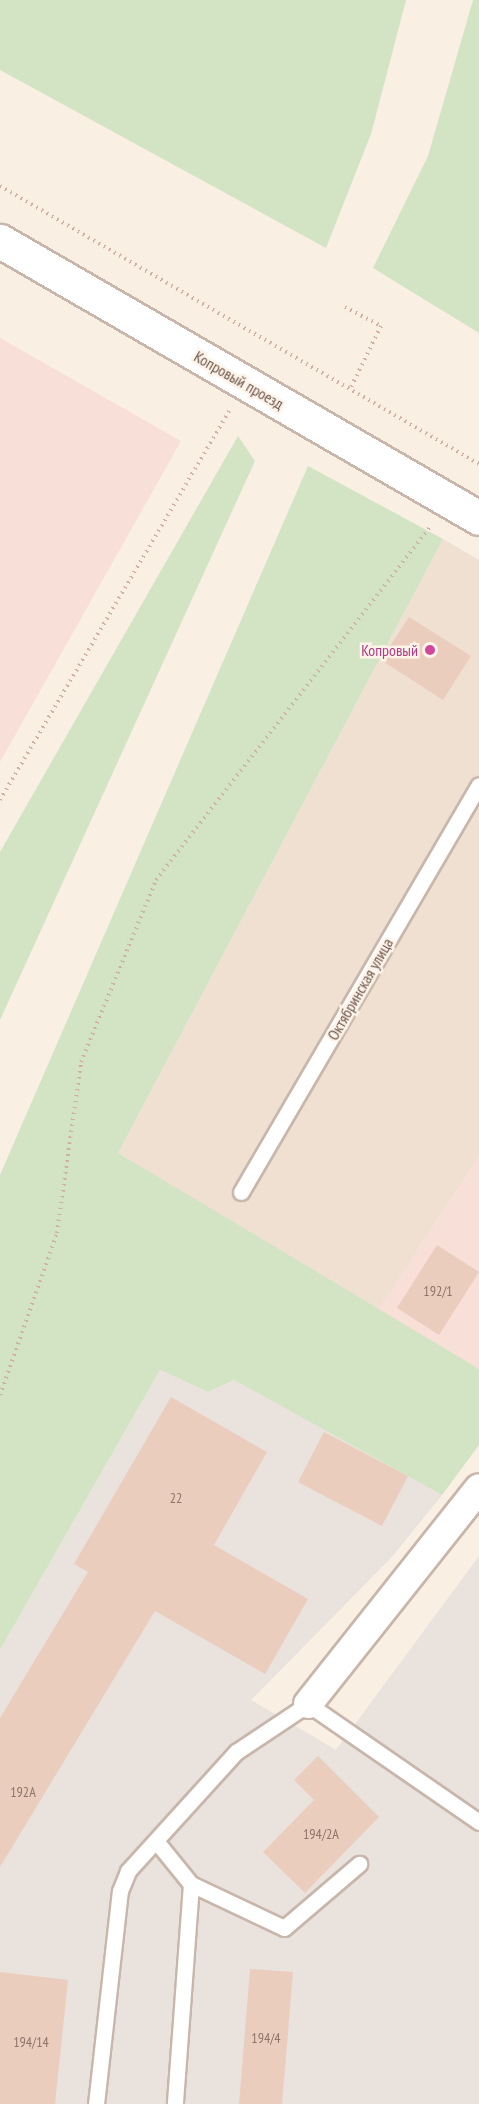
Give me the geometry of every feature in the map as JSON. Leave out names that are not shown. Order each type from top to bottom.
[{"type":"main road","name":"Копровый проезд","points":[[0,241],[479,518]]},
{"type":"street","points":[[308,1704],[479,1488]]},
{"type":"lane","name":"Октябринская улица","points":[[241,1192],[479,785]]},
{"type":"lane","points":[[96,2104],[120,1892],[128,1871],[236,1752],[308,1704],[479,1822]]},
{"type":"lane","points":[[156,1841],[191,1884],[284,1928],[359,1864]]},
{"type":"lane","points":[[175,2104],[191,1884]]},
{"type":"path","points":[[0,186],[479,464]]},
{"type":"path","points":[[345,307],[381,326],[350,389]]},
{"type":"path","points":[[0,800],[169,508],[246,384]]},
{"type":"path","points":[[0,1395],[57,1233],[81,1062],[156,880],[451,502]]},
{"type":"shaded area","points":[[0,338],[181,441],[0,762]]},
{"type":"shaded area","points":[[443,539],[479,560],[479,1157],[377,1312],[118,1153]]},
{"type":"shaded area","points":[[479,1157],[479,1369],[377,1312]]},
{"type":"shaded area","points":[[160,1370],[208,1392],[234,1380],[442,1495],[391,1558],[251,1700],[336,1750],[479,1556],[479,2104],[0,2104],[0,1650]]},
{"type":"green space","points":[[0,0],[406,0],[371,134],[326,248],[0,70]]},
{"type":"green space","points":[[473,0],[479,0],[479,333],[373,268],[428,156]]},
{"type":"green space","points":[[238,436],[255,461],[0,1020],[0,852]]},
{"type":"green space","points":[[308,466],[443,539],[118,1153],[479,1369],[479,1445],[442,1495],[234,1380],[208,1392],[160,1370],[0,1650],[0,1175]]},
{"type":"building","name":"Копровый","points":[[409,617],[471,656],[443,700],[381,660]]},
{"type":"building","points":[[437,1245],[479,1272],[439,1335],[397,1308]]},
{"type":"building","points":[[171,1397],[267,1452],[214,1545],[308,1599],[265,1674],[155,1611],[0,1867],[0,1718],[88,1572],[74,1564]]},
{"type":"building","points":[[324,1432],[408,1476],[382,1526],[298,1482]]},
{"type":"building","points":[[318,1756],[379,1817],[305,1893],[263,1852],[314,1800],[294,1780]]},
{"type":"building","points":[[250,1969],[293,1972],[282,2104],[239,2104]]},
{"type":"building","points":[[0,1972],[68,1980],[55,2104],[0,2104]]},
{"type":"place","name":"Копровый","points":[[430,650]]}]
